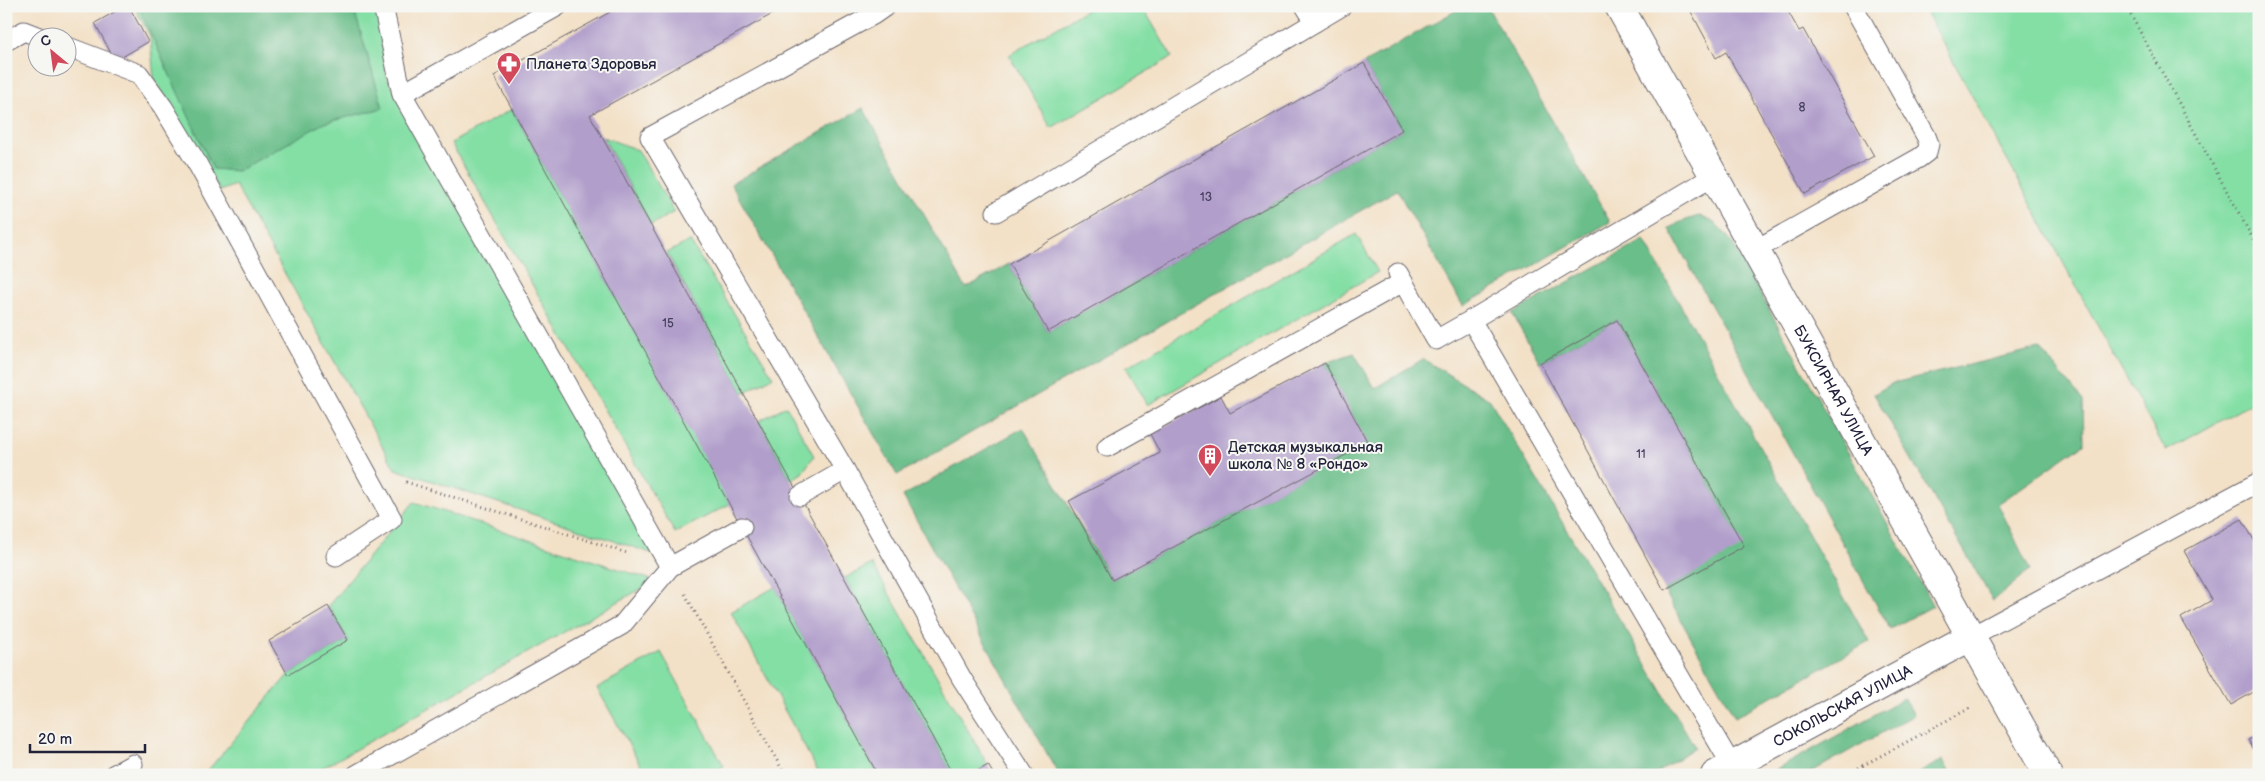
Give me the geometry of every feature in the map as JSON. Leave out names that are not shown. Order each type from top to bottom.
[{"type":"street","name":"БУКСИРНАЯ УЛИЦА","points":[[1620,6],[2000,692],[2048,775]]},
{"type":"street","name":"СОКОЛЬСКАЯ УЛИЦА","points":[[1724,770],[1970,636]]},
{"type":"lane","points":[[383,6],[402,94],[670,567]]},
{"type":"lane","points":[[402,94],[558,6]]},
{"type":"lane","points":[[886,6],[874,15],[650,137],[845,470],[962,679],[1024,775]]},
{"type":"lane","points":[[996,212],[1310,14],[1342,6]]},
{"type":"lane","points":[[1755,250],[1927,152],[1929,144],[1926,136],[1853,6]]},
{"type":"lane","points":[[6,41],[24,31],[28,33]]},
{"type":"lane","points":[[78,51],[139,74],[163,107],[198,165],[392,519],[336,556]]},
{"type":"lane","points":[[1107,447],[1400,278],[1436,340],[1714,176]]},
{"type":"lane","points":[[1471,320],[1724,770]]},
{"type":"lane","points":[[800,496],[845,470]]},
{"type":"lane","points":[[1970,636],[2259,482]]},
{"type":"lane","points":[[356,775],[622,626],[670,567],[742,527]]},
{"type":"lane","points":[[114,775],[133,764]]},
{"type":"path","points":[[2126,6],[2259,250]]},
{"type":"path","points":[[364,469],[670,567],[785,775]]},
{"type":"path","points":[[1845,775],[2000,692]]},
{"type":"green space","points":[[134,6],[377,6],[387,77],[654,554],[395,469],[235,185],[220,191],[154,79],[150,36]]},
{"type":"green space","points":[[138,6],[353,6],[383,108],[324,123],[238,171],[213,169]]},
{"type":"green space","points":[[1093,6],[1142,6],[1172,57],[1051,128],[1009,55]]},
{"type":"green space","points":[[1464,6],[1487,6],[1610,222],[1463,306],[1397,190],[897,475],[731,184],[863,108],[966,288],[1009,264],[1048,332],[1402,130],[1364,63]]},
{"type":"green space","points":[[1923,6],[2259,6],[2259,399],[2166,451]]},
{"type":"green space","points":[[512,109],[730,504],[675,533],[451,143]]},
{"type":"green space","points":[[603,137],[638,150],[674,212],[651,225]]},
{"type":"green space","points":[[1699,216],[1710,220],[1719,227],[1733,244],[1933,606],[1890,629],[1669,229],[1680,222]]},
{"type":"green space","points":[[1356,234],[1378,272],[1148,405],[1126,367]]},
{"type":"green space","points":[[1644,240],[1869,642],[1735,717],[1664,590],[1743,545],[1617,320],[1540,363],[1512,313]]},
{"type":"green space","points":[[690,241],[773,377],[743,393],[667,253]]},
{"type":"green space","points":[[2040,348],[2083,401],[2084,444],[1998,504],[2030,570],[1993,601],[1874,394],[1893,383]]},
{"type":"green space","points":[[1354,353],[1375,388],[1423,359],[1490,400],[1695,747],[1654,775],[1059,775],[903,496],[1023,428],[1112,580],[1367,443],[1325,363]]},
{"type":"green space","points":[[786,406],[814,456],[802,473],[791,480],[759,421]]},
{"type":"green space","points":[[414,502],[655,581],[310,775],[204,775],[288,675],[348,640],[328,606]]},
{"type":"green space","points":[[872,564],[988,765],[971,775],[953,775],[845,578]]},
{"type":"green space","points":[[775,587],[878,775],[820,775],[731,612]]},
{"type":"green space","points":[[661,652],[724,766],[708,775],[646,775],[597,688]]},
{"type":"green space","points":[[1904,698],[1914,715],[1806,775],[1767,775]]},
{"type":"green space","points":[[1943,760],[1951,775],[1914,775]]},
{"type":"building","points":[[125,6],[129,6],[148,42],[115,61],[95,23]]},
{"type":"building","points":[[621,6],[787,6],[590,115],[953,775],[878,775],[494,76]]},
{"type":"building","points":[[1688,6],[1785,6],[1799,31],[1803,29],[1874,156],[1805,194],[1726,52],[1716,58]]},
{"type":"building","points":[[1364,63],[1402,130],[1048,332],[1009,264]]},
{"type":"building","points":[[1617,320],[1744,546],[1664,590],[1540,363]]},
{"type":"building","name":"Детская музыкальная школа № 8 «Рондо»","points":[[1325,363],[1368,443],[1112,580],[1069,501],[1160,453],[1150,434],[1221,396],[1230,413]]},
{"type":"building","points":[[2242,519],[2259,549],[2259,689],[2231,705],[2181,618],[2212,600],[2184,551]]},
{"type":"building","points":[[328,606],[348,640],[288,675],[269,641]]},
{"type":"building","points":[[2259,734],[2259,758],[2248,740]]},
{"type":"building","points":[[988,765],[994,775],[971,775]]},
{"type":"place","name":"Планета Здоровья","points":[[509,85]]},
{"type":"place","name":"Детская музыкальная школа № 8 «Рондо»","points":[[1210,477]]}]
